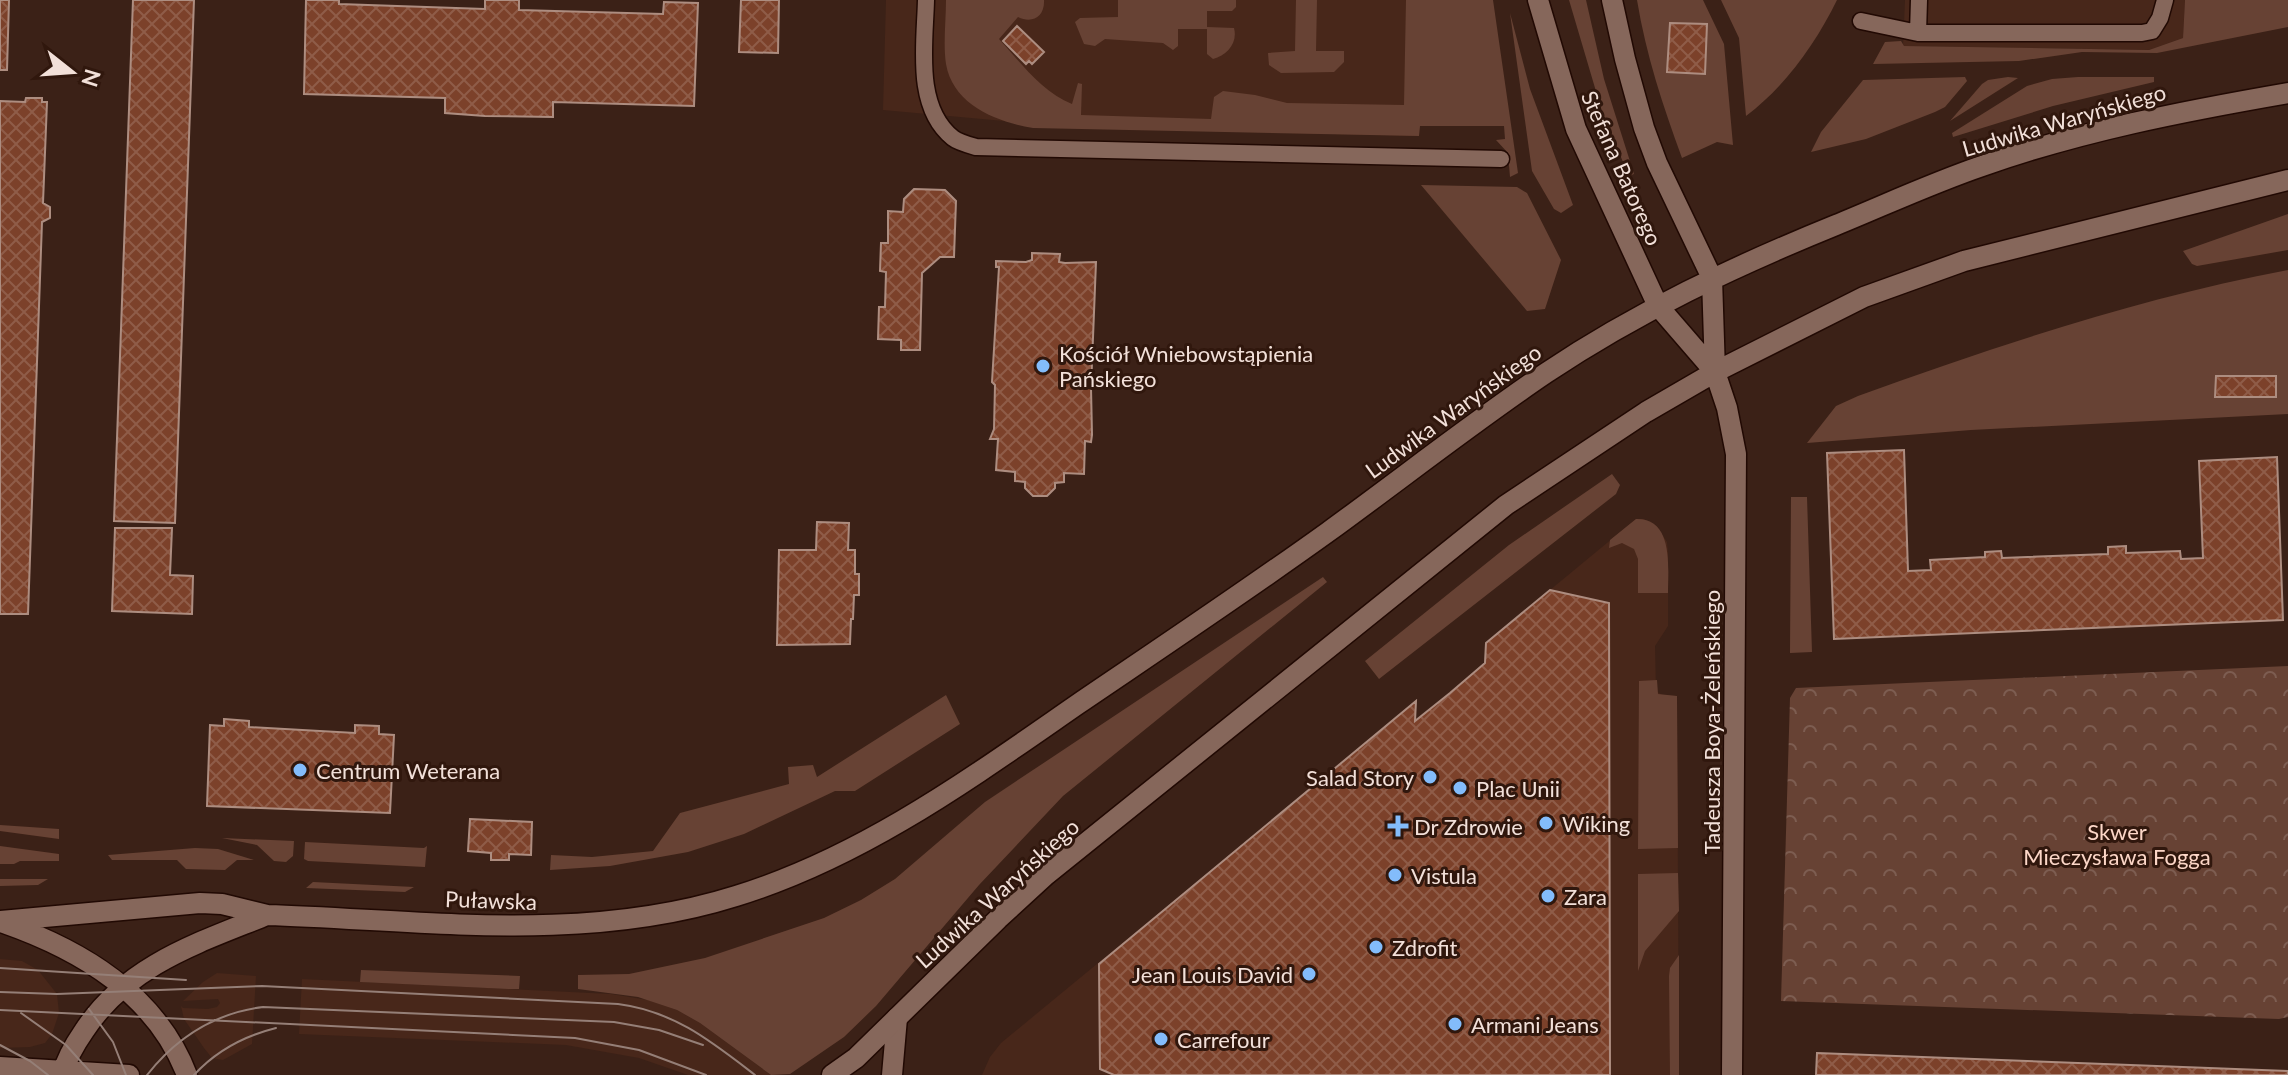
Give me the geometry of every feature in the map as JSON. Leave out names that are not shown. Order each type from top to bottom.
[{"type":"main road","name":"Stefana Batorego","points":[[1538,0],[1576,129],[1658,306]]},
{"type":"main road","name":"Stefana Batorego","points":[[1612,0],[1644,128],[1657,163],[1712,278]]},
{"type":"main road","name":"Ludwika Waryńskiego","points":[[711,903],[755,890],[804,870],[902,821],[1000,758],[1328,532],[1540,377],[1658,306],[1712,278],[1903,196],[1995,162],[2134,122],[2288,93]]},
{"type":"main road","name":"Ludwika Waryńskiego","points":[[832,1075],[856,1058],[1046,875],[1473,531],[1557,470],[1646,412],[1715,372],[1864,297],[1964,261],[2288,180]]},
{"type":"main road","name":"Tadeusza Boya-Żeleńskiego","points":[[1712,278],[1715,372],[1732,429],[1737,478],[1732,1075]]},
{"type":"main road","name":"Tadeusza Boya-Żeleńskiego","points":[[1658,306],[1715,372]]},
{"type":"main road","name":"Puławska","points":[[0,922],[200,903],[222,904],[267,915],[561,926],[634,919],[711,903]]},
{"type":"main road","name":"Puławska","points":[[63,1073],[80,1037],[105,1003],[123,985],[171,954],[267,915]]},
{"type":"main road","name":"Puławska","points":[[0,922],[67,948],[123,985],[153,1018],[187,1075]]},
{"type":"main road","points":[[892,1075],[897,1018]]},
{"type":"main road","points":[[0,1067],[129,1075]]},
{"type":"lane","points":[[926,0],[925,74],[933,113],[953,139],[976,147],[1501,159]]},
{"type":"lane","points":[[1918,33],[1919,0]]},
{"type":"lane","points":[[1861,21],[1918,33],[2142,33],[2152,31],[2165,0]]},
{"type":"shaded area","points":[[886,0],[1421,0],[1419,136],[1081,128],[883,110]]},
{"type":"shaded area","points":[[1905,0],[2185,0],[2183,38],[2149,50],[1903,46]]},
{"type":"shaded area","name":"Plac Unii","points":[[1636,519],[1644,519],[1659,530],[1667,542],[1668,554],[1668,626],[1655,646],[1656,691],[1662,695],[1677,696],[1679,1075],[982,1075],[1001,1043],[1416,701],[1415,721],[1485,663],[1486,643]]},
{"type":"shaded area","points":[[0,959],[22,961],[38,970],[57,994],[59,1013],[52,1034],[45,1043],[0,1048]]},
{"type":"shaded area","points":[[217,973],[256,976],[252,1044],[223,1060],[212,1058],[204,1048],[184,1019],[181,1006],[217,1007],[220,1003],[218,999],[183,1001]]},
{"type":"shaded area","points":[[302,979],[611,994],[648,1000],[677,1010],[700,1023],[771,1075],[688,1075],[639,1058],[566,1045],[299,1034]]},
{"type":"green space","points":[[946,0],[1044,0],[1037,18],[1028,20],[1018,17],[999,39],[1032,76],[1061,99],[1072,104],[1078,83],[1082,84],[1081,115],[1211,119],[1214,97],[1223,91],[1287,103],[1404,105],[1406,0],[1493,0],[1518,173],[1510,177],[1508,153],[1496,140],[1505,139],[1504,126],[1420,126],[1419,136],[1033,128],[1005,121],[967,101],[950,78],[945,56]]},
{"type":"green space","points":[[1118,0],[1236,0],[1232,11],[1207,11],[1207,27],[1234,28],[1233,43],[1223,55],[1213,59],[1207,54],[1207,29],[1178,29],[1178,46],[1173,50],[1163,43],[1105,39],[1095,46],[1084,44],[1075,22],[1080,18],[1118,17]]},
{"type":"green space","points":[[1296,0],[1317,0],[1316,51],[1344,51],[1344,62],[1334,72],[1281,73],[1269,65],[1268,53],[1295,51]]},
{"type":"green space","points":[[1569,0],[1586,0],[1604,79],[1634,174],[1629,176],[1603,115]]},
{"type":"green space","points":[[1637,0],[1703,0],[1724,44],[1733,145],[1717,142],[1682,158],[1656,80]]},
{"type":"green space","points":[[1721,0],[1837,0],[1798,63],[1774,92],[1746,116],[1739,38]]},
{"type":"green space","points":[[2185,0],[2288,0],[2288,27],[2157,53],[2082,52],[2019,61],[1873,64],[1885,42],[1901,41],[1904,46],[2149,50],[2183,38]]},
{"type":"green space","points":[[1510,13],[1530,89],[1573,205],[1561,213],[1554,209],[1532,171]]},
{"type":"green space","points":[[1965,77],[1967,81],[1945,107],[1935,112],[1866,139],[1811,152],[1821,132],[1863,80]]},
{"type":"green space","points":[[2008,77],[2018,78],[1950,121],[1982,84]]},
{"type":"green space","points":[[2154,77],[2154,82],[2053,106],[1953,137],[1952,133],[2027,86],[2052,79]]},
{"type":"green space","points":[[1421,185],[1517,187],[1527,193],[1561,260],[1545,309],[1527,311]]},
{"type":"green space","points":[[2288,214],[2288,250],[2197,266],[2183,251]]},
{"type":"green space","points":[[2288,270],[2288,414],[1971,430],[1807,443],[1836,406],[1858,396],[2070,324],[2178,294]]},
{"type":"green space","points":[[1612,474],[1620,485],[1616,494],[1379,679],[1365,661],[1509,545]]},
{"type":"green space","points":[[1791,497],[1807,497],[1812,652],[1790,653]]},
{"type":"green space","points":[[1636,519],[1648,521],[1663,535],[1668,558],[1668,593],[1638,593],[1638,559],[1634,549],[1622,543],[1609,548],[1610,540]]},
{"type":"green space","points":[[1323,577],[1327,582],[1063,796],[979,885],[876,1006],[844,1037],[790,1074],[771,1075],[677,1010],[638,997],[578,989],[578,975],[629,974],[705,958],[824,918],[861,900],[895,879],[985,802]]},
{"type":"green space","name":"Skwer Mieczysława Fogga","points":[[2288,666],[2288,1017],[1781,1001],[1790,698],[1796,688]]},
{"type":"green space","points":[[1657,680],[1658,694],[1677,696],[1678,848],[1638,849],[1639,681]]},
{"type":"green space","points":[[946,695],[960,724],[855,791],[835,791],[744,834],[688,852],[610,866],[550,870],[551,855],[592,857],[653,851],[680,813],[789,784],[788,767],[813,765],[817,777]]},
{"type":"green space","points":[[0,825],[59,829],[59,839],[0,831]]},
{"type":"green space","points":[[222,838],[294,841],[293,856],[286,862],[274,861],[257,845]]},
{"type":"green space","points":[[305,842],[427,846],[425,867],[308,861],[304,859]]},
{"type":"green space","points":[[0,846],[59,854],[59,861],[0,864]]},
{"type":"green space","points":[[218,849],[254,860],[237,860],[225,870],[186,869],[177,860],[112,860],[108,855]]},
{"type":"green space","points":[[1678,873],[1679,911],[1645,951],[1638,971],[1638,874]]},
{"type":"green space","points":[[0,879],[48,879],[38,885],[0,886]]},
{"type":"green space","points":[[313,882],[414,887],[405,892],[306,888]]},
{"type":"green space","points":[[1679,955],[1679,1075],[1670,1075],[1669,976],[1670,968]]},
{"type":"green space","points":[[361,970],[520,976],[519,989],[360,982]]},
{"type":"building","points":[[0,0],[9,0],[7,70],[0,70]]},
{"type":"building","points":[[133,0],[194,0],[175,523],[114,521]]},
{"type":"building","points":[[306,0],[485,9],[485,0],[519,0],[519,10],[663,14],[664,2],[698,3],[694,106],[553,102],[553,117],[485,116],[445,113],[445,98],[304,94]]},
{"type":"building","points":[[741,0],[779,0],[778,53],[739,52]]},
{"type":"building","points":[[1670,23],[1707,24],[1705,74],[1667,72]]},
{"type":"building","points":[[1017,26],[1044,52],[1032,64],[1029,61],[1026,64],[1003,41]]},
{"type":"building","points":[[26,98],[42,98],[42,102],[47,102],[43,203],[50,207],[50,218],[42,222],[28,614],[0,614],[0,101],[25,102]]},
{"type":"building","points":[[914,189],[945,190],[956,201],[954,257],[940,257],[922,273],[920,350],[901,350],[901,340],[878,339],[879,307],[885,307],[886,272],[880,271],[881,243],[888,243],[888,211],[903,212],[904,199]]},
{"type":"building","name":"Kościół Wniebowstąpienia Pańskiego","points":[[1032,253],[1060,254],[1059,262],[1065,263],[1096,262],[1091,442],[1085,441],[1084,474],[1064,473],[1064,482],[1055,483],[1055,488],[1047,496],[1033,496],[1025,488],[1025,482],[1015,481],[1015,472],[996,470],[998,439],[990,439],[994,429],[995,385],[992,382],[999,267],[996,267],[996,261],[1026,262],[1032,260]]},
{"type":"building","points":[[2216,376],[2276,376],[2276,397],[2215,397]]},
{"type":"building","points":[[1904,450],[1908,571],[1931,570],[1930,560],[1985,557],[1985,552],[2001,551],[2002,558],[2108,554],[2108,547],[2126,546],[2126,553],[2180,551],[2181,559],[2203,558],[2199,461],[2277,457],[2283,620],[1834,639],[1827,453]]},
{"type":"building","points":[[817,522],[849,523],[848,550],[855,550],[855,574],[859,574],[859,595],[854,595],[850,644],[777,645],[779,550],[816,550]]},
{"type":"building","points":[[115,528],[172,528],[170,575],[193,576],[192,614],[112,611]]},
{"type":"building","name":"Plac Unii","points":[[1550,590],[1609,603],[1610,1075],[1114,1075],[1100,1069],[1099,964],[1416,701],[1415,721],[1450,693],[1485,663],[1486,643]]},
{"type":"building","name":"Centrum Weterana","points":[[224,719],[249,721],[249,727],[355,733],[355,725],[379,726],[379,734],[394,735],[390,813],[207,806],[210,725],[224,726]]},
{"type":"building","points":[[470,819],[532,822],[531,855],[509,854],[509,860],[491,860],[491,853],[468,851]]},
{"type":"building","points":[[1817,1053],[2288,1071],[2288,1075],[1816,1075]]},
{"type":"tram line","points":[[0,968],[186,980]]},
{"type":"tram line","points":[[0,992],[57,994],[262,986],[618,1004],[657,1013],[675,1021],[708,1040],[755,1075]]},
{"type":"tram line","points":[[147,1075],[171,1049],[198,1029],[229,1015],[263,1007],[614,1022],[659,1030],[703,1045]]},
{"type":"tram line","points":[[89,1009],[113,1042],[126,1075]]},
{"type":"tram line","points":[[0,1010],[575,1038],[639,1050],[706,1075]]},
{"type":"tram line","points":[[21,1013],[66,1045],[93,1075]]},
{"type":"tram line","points":[[194,1075],[231,1046],[276,1028]]},
{"type":"tram line","points":[[0,1045],[48,1075]]},
{"type":"place","name":"Kościół Wniebowstąpienia Pańskiego","points":[[1043,366]]},
{"type":"place","name":"Centrum Weterana","points":[[300,770]]},
{"type":"place","name":"Salad Story","points":[[1430,777]]},
{"type":"place","name":"Plac Unii","points":[[1460,788]]},
{"type":"place","name":"Wiking","points":[[1546,823]]},
{"type":"place","name":"Dr Zdrowie","points":[[1398,826]]},
{"type":"place","name":"Vistula","points":[[1395,875]]},
{"type":"place","name":"Zara","points":[[1548,896]]},
{"type":"place","name":"Zdrofit","points":[[1376,947]]},
{"type":"place","name":"Jean Louis David","points":[[1309,974]]},
{"type":"place","name":"Armani Jeans","points":[[1455,1024]]},
{"type":"place","name":"Carrefour","points":[[1161,1039]]}]
